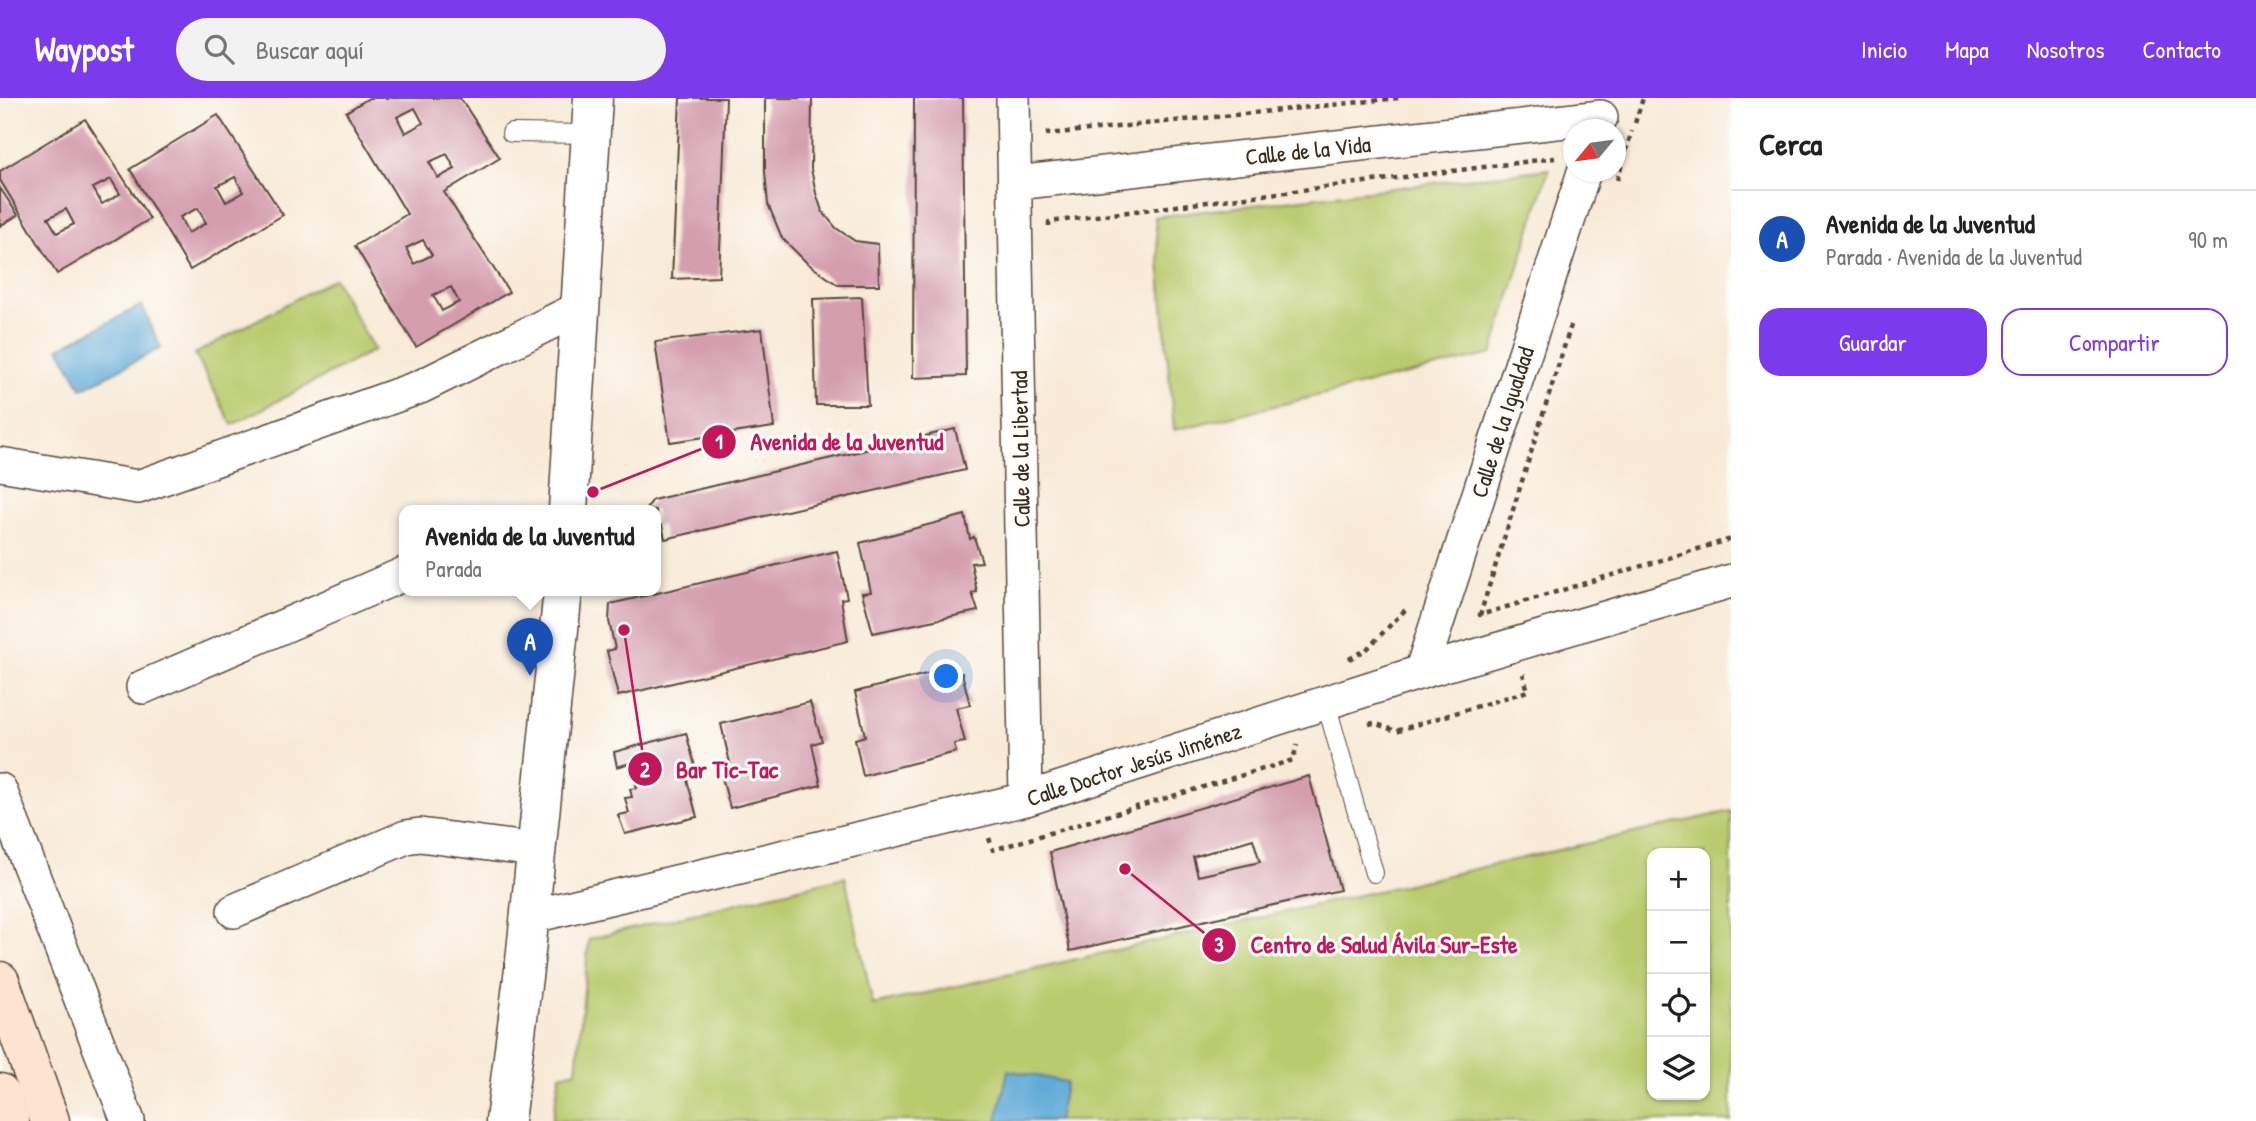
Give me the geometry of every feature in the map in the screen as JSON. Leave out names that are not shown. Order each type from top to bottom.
[{"type":"main road","points":[[0,981],[50,1121]]},
{"type":"main road","points":[[0,1093],[10,1121]]},
{"type":"street","name":"Calle de la Libertad","points":[[1013,98],[1026,799]]},
{"type":"street","name":"Calle de la Vida","points":[[1016,183],[1601,115]]},
{"type":"street","points":[[568,505],[592,116]]},
{"type":"street","name":"Calle de la Igualdad","points":[[1421,672],[1442,609],[1566,182]]},
{"type":"street","points":[[0,464],[138,487],[420,387],[580,307]]},
{"type":"street","points":[[143,687],[399,576]]},
{"type":"street","name":"Calle Doctor Jesús Jiménez","points":[[528,917],[1026,799],[1421,672],[1731,581]]},
{"type":"street","points":[[505,1121],[562,596]]},
{"type":"street","points":[[0,790],[128,1121]]},
{"type":"street","points":[[234,911],[406,837],[420,835],[536,850]]},
{"type":"lane","points":[[511,133],[592,116]]},
{"type":"lane","points":[[1326,703],[1374,873]]},
{"type":"path","points":[[1047,122],[1048,134],[1399,98]]},
{"type":"path","points":[[1614,191],[1643,98]]},
{"type":"path","points":[[1050,236],[1049,222],[1558,158],[1563,164]]},
{"type":"path","points":[[1480,615],[1572,323]]},
{"type":"path","points":[[1344,662],[1366,650],[1411,604],[1480,615],[1731,539]]},
{"type":"green space","points":[[1549,169],[1492,354],[1174,430],[1155,217]]},
{"type":"green space","points":[[334,278],[374,350],[232,425],[195,354]]},
{"type":"green space","points":[[1731,811],[1731,1121],[552,1121],[560,1075],[576,1071],[589,939],[845,877],[873,1005]]},
{"type":"water","points":[[142,305],[161,348],[82,389],[59,348]]},
{"type":"water","points":[[1008,1070],[1066,1082],[1058,1121],[997,1121]]},
{"type":"building","points":[[369,98],[460,98],[500,158],[444,192],[509,292],[416,347],[355,246],[407,214],[346,112]],"holes":[[[415,108],[423,123],[405,133],[397,117]],[[447,154],[455,169],[438,178],[429,162]],[[423,240],[432,255],[414,264],[406,248]],[[451,287],[459,302],[442,311],[433,295]]]},
{"type":"building","points":[[680,98],[726,98],[719,277],[672,279]]},
{"type":"building","points":[[765,98],[812,98],[811,169],[822,211],[836,228],[855,241],[878,244],[879,285],[838,285],[807,263],[782,238],[768,204]]},
{"type":"building","points":[[914,98],[963,98],[966,376],[913,378]]},
{"type":"building","points":[[218,115],[283,215],[190,270],[130,169]],"holes":[[[235,177],[243,192],[226,202],[217,186]],[[198,208],[206,223],[188,233],[180,217]]]},
{"type":"building","points":[[85,119],[150,219],[57,274],[0,180],[0,171]],"holes":[[[111,179],[120,194],[102,204],[93,188]],[[66,209],[74,224],[57,233],[48,218]]]},
{"type":"building","points":[[0,188],[18,215],[0,226]]},
{"type":"building","points":[[862,297],[868,405],[816,405],[813,299]]},
{"type":"building","points":[[762,329],[774,427],[670,442],[655,342]]},
{"type":"building","points":[[955,429],[965,470],[665,539],[661,525],[661,505],[649,505],[653,500]]},
{"type":"building","points":[[965,515],[970,539],[974,537],[982,562],[971,563],[977,592],[972,593],[978,611],[873,633],[862,593],[871,592],[860,543]]},
{"type":"building","points":[[837,551],[847,598],[841,599],[848,641],[618,696],[607,651],[615,649],[609,621],[610,604],[644,596],[661,596],[661,592]]},
{"type":"building","points":[[950,668],[953,676],[962,673],[970,705],[956,708],[965,742],[954,744],[956,752],[863,776],[855,739],[865,736],[855,692]]},
{"type":"building","points":[[810,702],[822,741],[812,744],[821,785],[730,808],[719,766],[730,763],[721,724]]},
{"type":"building","points":[[686,733],[697,773],[686,776],[697,817],[625,834],[618,815],[629,813],[625,798],[632,797],[630,789],[637,788],[630,763],[617,767],[614,752]]},
{"type":"building","points":[[1309,776],[1340,890],[1070,951],[1050,852]],"holes":[[[1253,839],[1260,862],[1198,876],[1193,857]]]},
{"type":"place","name":"Avenida de la Juventud","points":[[593,492]]},
{"type":"place","name":"Bar Tic-Tac","points":[[624,630]]},
{"type":"place","name":"Avenida de la Juventud","points":[[530,676]]},
{"type":"place","name":"Centro de Salud Ávila Sur-Este","points":[[1125,869]]}]
